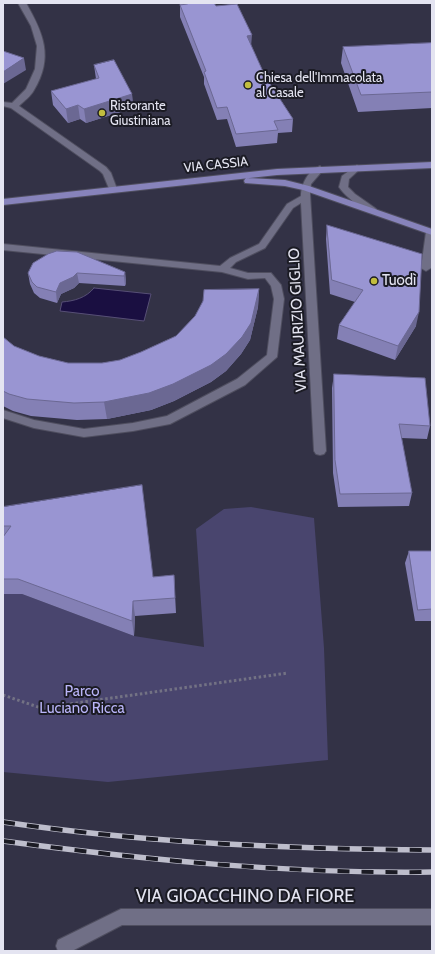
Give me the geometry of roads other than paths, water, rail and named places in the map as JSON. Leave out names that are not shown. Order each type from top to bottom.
[{"type":"main road","name":"VIA CASSIA","points":[[3,202],[264,173],[320,169],[432,165]]},
{"type":"main road","points":[[215,179],[279,183],[372,210],[431,232]]},
{"type":"street","points":[[14,106],[30,90],[39,69],[41,46],[35,26],[22,3]]},
{"type":"street","points":[[3,104],[14,106],[103,169],[107,173],[113,189]]},
{"type":"street","points":[[357,168],[345,178],[343,186],[352,196],[372,210]]},
{"type":"street","points":[[222,269],[233,260],[262,246],[290,206],[306,192],[307,183],[320,169]]},
{"type":"street","name":"VIA MAURIZIO GIGLIO","points":[[306,192],[320,451]]},
{"type":"street","points":[[426,268],[431,232]]},
{"type":"street","points":[[3,248],[222,269],[248,276],[268,275],[276,285],[279,299],[272,357],[241,382],[170,420],[133,427],[84,433],[34,424],[3,414]]},
{"type":"street","name":"VIA GIOACCHINO DA FIORE","points":[[64,946],[121,917],[432,917]]},
{"type":"railway","points":[[3,822],[110,835],[217,844],[432,850]]},
{"type":"railway","points":[[3,841],[164,860],[271,868],[324,871],[432,872]]},
{"type":"place","name":"Chiesa dell'Immacolata al Casale","points":[[248,85]]},
{"type":"place","name":"Ristorante Giustiniana","points":[[102,113]]},
{"type":"place","name":"Tuodì","points":[[374,281]]},
{"type":"park label","name":"Parco Luciano Ricca","points":[[82,700]]}]
